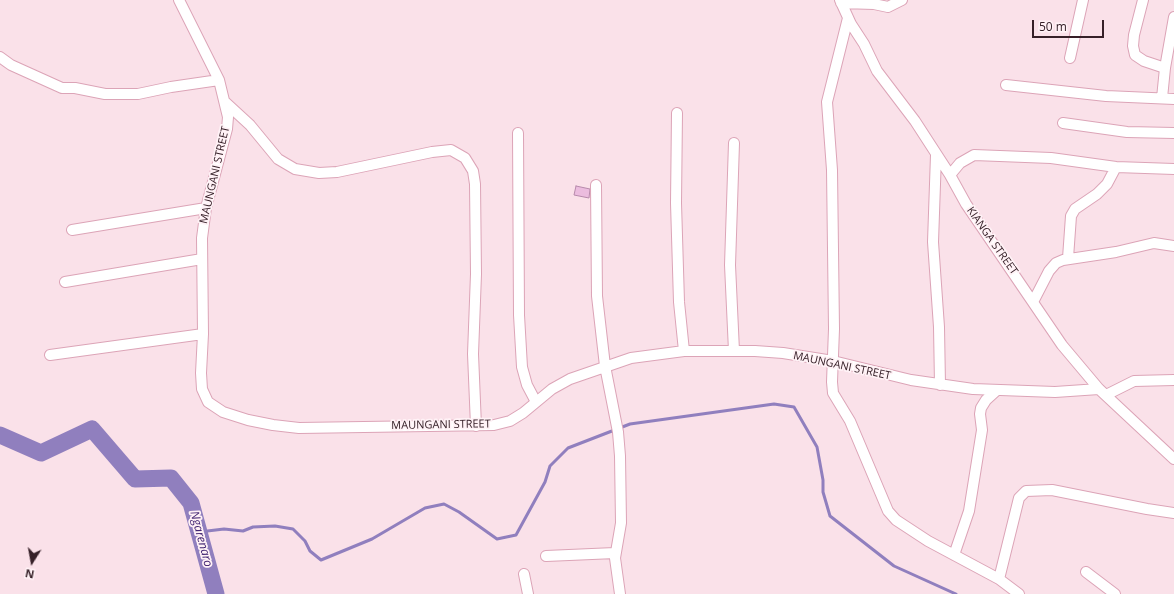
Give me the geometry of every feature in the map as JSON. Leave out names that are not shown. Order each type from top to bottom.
[{"type":"street","name":"MAUNGANI STREET","points":[[179,0],[219,80],[228,117],[227,129],[206,208],[202,238],[203,334],[200,373],[202,389],[208,402],[223,412],[273,425],[299,428],[476,426],[510,421],[552,389],[570,379],[605,366],[631,358],[684,352],[734,351],[783,353],[833,361],[875,373],[940,385],[997,390],[1102,392]]},
{"type":"street","points":[[840,2],[874,4],[888,7],[902,0]]},
{"type":"street","points":[[1070,58],[1083,0]]},
{"type":"street","points":[[1143,0],[1134,35],[1133,46],[1135,55],[1144,61],[1165,68]]},
{"type":"street","name":"KIANGA STREET","points":[[840,2],[877,71],[915,122],[950,175],[966,204],[1072,358],[1102,392],[1174,459]]},
{"type":"street","points":[[848,18],[827,102],[832,170],[834,329],[833,393],[853,428],[888,511],[896,520],[905,527],[999,579],[1019,594]]},
{"type":"street","points":[[1162,98],[1165,68],[1174,18]]},
{"type":"street","points":[[0,57],[22,70],[62,88],[75,88],[105,94],[138,94],[171,87],[219,80]]},
{"type":"street","points":[[1006,85],[1106,96],[1174,99]]},
{"type":"street","points":[[225,102],[256,132],[274,155],[286,165],[295,169],[319,173],[338,172],[432,152],[451,150],[465,158],[473,170],[475,184],[476,274],[473,354],[476,426]]},
{"type":"street","points":[[677,113],[676,203],[679,302],[684,352]]},
{"type":"street","points":[[1063,123],[1127,132],[1174,133]]},
{"type":"street","points":[[518,133],[519,315],[522,366],[527,385],[536,402]]},
{"type":"street","points":[[734,143],[730,265],[734,351]]},
{"type":"street","points":[[936,155],[933,242],[939,327],[940,385]]},
{"type":"street","points":[[950,175],[960,163],[974,155],[1051,158],[1116,167],[1174,169]]},
{"type":"street","points":[[1068,258],[1071,216],[1075,209],[1107,184],[1116,167]]},
{"type":"street","points":[[596,185],[597,296],[605,366],[618,432],[620,456],[621,523],[615,553],[620,594]]},
{"type":"street","points":[[72,230],[206,208]]},
{"type":"street","points":[[1033,302],[1049,271],[1056,262],[1068,258],[1116,252],[1154,243],[1174,246]]},
{"type":"street","points":[[66,282],[202,259]]},
{"type":"street","points":[[50,355],[203,334]]},
{"type":"street","points":[[1102,392],[1134,381],[1174,380]]},
{"type":"street","points":[[954,555],[969,511],[982,430],[980,414],[981,408],[986,400],[997,390]]},
{"type":"street","points":[[999,579],[1019,498],[1026,491],[1052,490],[1174,513]]},
{"type":"street","points":[[546,556],[615,553]]},
{"type":"street","points":[[1086,572],[1115,594]]},
{"type":"street","points":[[524,574],[528,594]]},
{"type":"building","points":[[576,186],[590,189],[589,198],[574,195]]},
{"type":"waterway","points":[[199,532],[224,529],[243,531],[253,527],[275,526],[293,529],[305,541],[310,551],[321,560],[372,539],[425,508],[444,504],[459,512],[497,539],[516,535],[545,482],[550,466],[568,448],[630,424],[774,404],[794,407],[817,447],[823,480],[823,492],[830,516],[894,566],[956,594]]},
{"type":"waterway","name":"Ngarenaro","points":[[0,435],[41,453],[92,429],[135,479],[171,478],[191,503],[216,594]]}]
